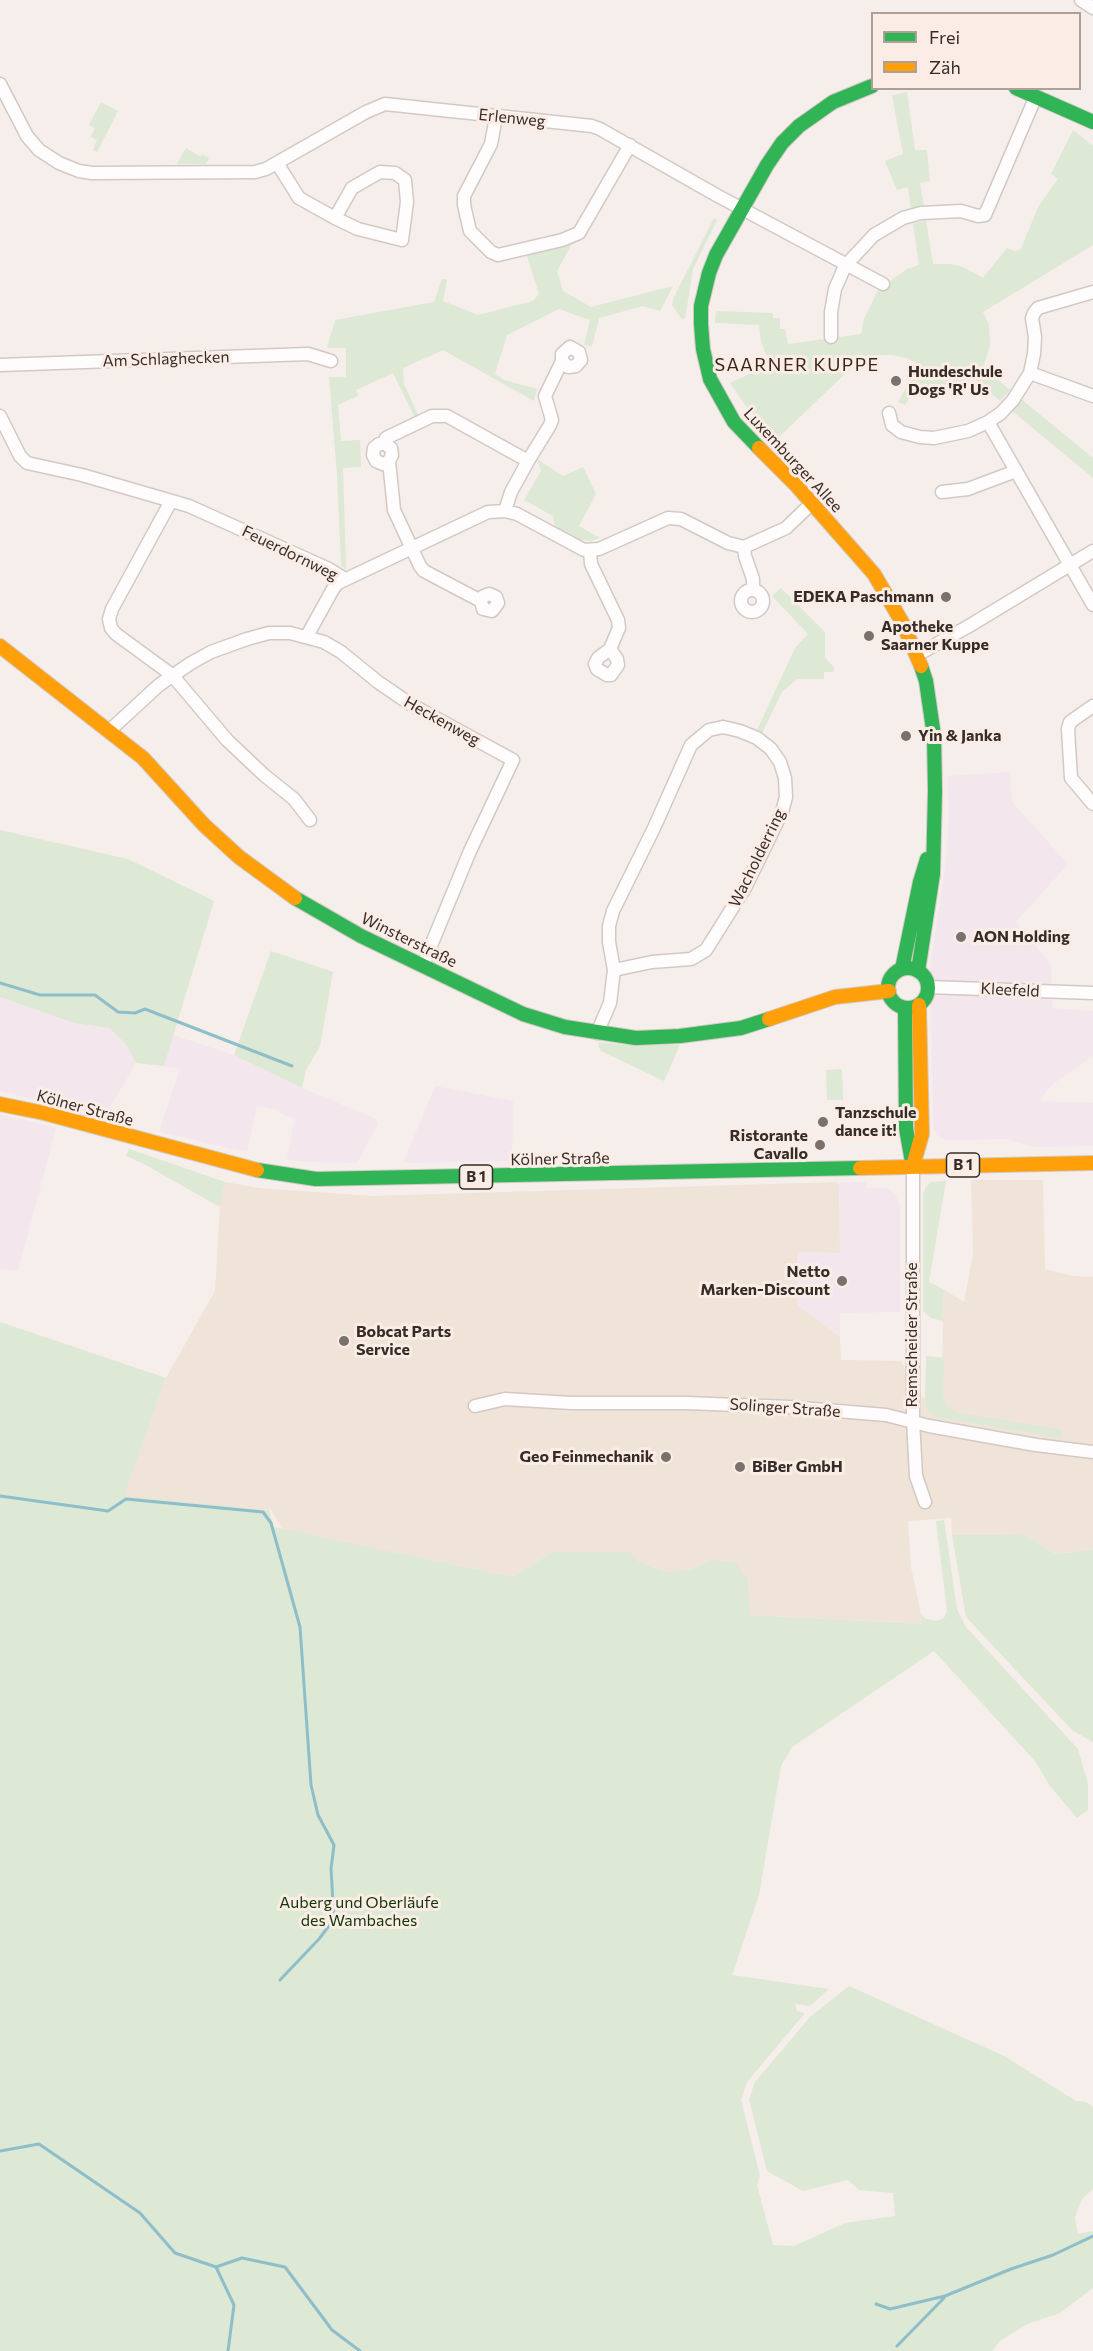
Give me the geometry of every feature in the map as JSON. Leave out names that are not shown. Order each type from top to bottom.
[{"type":"street","points":[[1081,0],[1093,8]]},
{"type":"street","name":"Erlenweg","points":[[0,84],[15,116],[39,150],[59,163],[79,171],[104,173],[266,170],[376,106],[385,104],[592,126],[846,266],[883,284]]},
{"type":"street","name":"Luxemburger Allee","points":[[871,87],[833,102],[799,126],[782,143],[766,165],[716,255],[709,273],[701,306],[703,349],[710,378],[734,422],[812,503],[878,580],[902,622],[926,681],[934,736],[933,874],[918,971]]},
{"type":"street","points":[[1021,90],[1093,122]]},
{"type":"street","points":[[831,337],[831,312],[835,289],[846,266],[874,235],[903,218],[940,210],[985,215],[1036,96]]},
{"type":"street","points":[[496,117],[491,144],[464,196],[464,205],[470,231],[491,252],[498,255],[562,240],[579,233],[630,145]]},
{"type":"street","points":[[277,163],[299,198],[335,218],[358,228],[402,240],[407,201],[405,180],[395,173],[380,172],[352,188],[335,218]]},
{"type":"street","points":[[889,413],[892,425],[901,432],[920,437],[934,438],[968,431],[988,422],[1001,413],[1013,400],[1030,373],[1034,354],[1035,337],[1032,318],[1034,312],[1038,308],[1093,292]]},
{"type":"street","name":"Am Schlaghecken","points":[[0,365],[308,354],[331,361]]},
{"type":"street","points":[[505,511],[511,492],[552,420],[545,396],[562,361]]},
{"type":"street","points":[[1030,373],[1093,396]]},
{"type":"street","name":"Feuerdornweg","points":[[0,416],[20,456],[27,463],[82,475],[189,506],[329,569],[345,579],[333,589],[307,636]]},
{"type":"street","points":[[481,601],[424,571],[394,510],[389,461],[392,455],[391,448],[385,444],[386,438],[432,416],[447,416],[528,461]]},
{"type":"street","points":[[988,422],[1093,605]]},
{"type":"street","points":[[942,492],[968,489],[1016,471]]},
{"type":"street","points":[[171,501],[112,609],[109,619],[111,628],[172,675],[227,740],[264,775],[294,799],[310,820]]},
{"type":"street","points":[[345,579],[488,512],[505,511],[517,514],[575,547],[590,551],[668,518],[681,519],[728,543],[744,547],[786,528],[812,503]]},
{"type":"street","points":[[744,547],[753,579],[753,589]]},
{"type":"street","points":[[590,551],[591,564],[618,620],[619,633],[610,649]]},
{"type":"street","points":[[917,655],[1093,551]]},
{"type":"street","name":"Heckenweg","points":[[109,731],[172,675],[211,652],[269,633],[307,636],[324,642],[341,652],[410,704],[513,760],[470,851],[423,965]]},
{"type":"street","name":"Winsterstraße","points":[[0,646],[143,758],[204,825],[267,878],[327,917],[523,1014],[565,1027],[597,1033],[636,1038],[680,1036],[750,1025],[835,997],[888,991]]},
{"type":"street","points":[[1093,706],[1070,722],[1068,729],[1071,778],[1093,804]]},
{"type":"street","name":"Wacholderring","points":[[597,1033],[610,1003],[614,970],[609,942],[609,926],[613,911],[691,746],[709,730],[723,727],[740,730],[757,738],[771,748],[780,762],[785,778],[786,797],[782,813],[746,886],[712,943],[698,956],[691,959],[652,962],[614,970]]},
{"type":"street","name":"Luxemburger Allee","points":[[888,991],[891,978],[902,969],[907,955],[920,882],[933,842]]},
{"type":"street","points":[[902,969],[918,971],[924,976],[928,987],[927,995],[912,1007]]},
{"type":"street","name":"Kleefeld","points":[[928,987],[1093,993]]},
{"type":"street","points":[[888,991],[894,1003],[912,1007]]},
{"type":"street","points":[[912,1007],[922,1134],[913,1166]]},
{"type":"street","name":"Kölner Straße","points":[[0,1104],[44,1113],[241,1167],[316,1179],[797,1171],[913,1166],[1093,1163]]},
{"type":"street","name":"Remscheider Straße","points":[[913,1166],[913,1420],[916,1476],[925,1502]]},
{"type":"street","name":"Solinger Straße","points":[[475,1406],[505,1399],[571,1403],[748,1405],[886,1415],[913,1420],[929,1426],[1086,1453],[1093,1452]]},
{"type":"shaded area","points":[[1010,772],[1012,802],[1068,864],[1016,922],[1051,965],[1053,1008],[1093,1011],[1093,1056],[1053,1084],[1038,1101],[1093,1103],[1093,1146],[1033,1147],[1007,1139],[947,1140],[937,1135],[933,1127],[930,969],[945,868],[949,820],[948,776]]},
{"type":"shaded area","points":[[0,997],[74,1023],[109,1028],[126,1044],[136,1063],[105,1116],[0,1091]]},
{"type":"shaded area","points":[[173,1035],[234,1055],[302,1088],[376,1119],[378,1124],[357,1163],[287,1159],[295,1118],[283,1115],[278,1110],[257,1106],[247,1152],[159,1132],[180,1069],[164,1066]]},
{"type":"shaded area","points":[[435,1086],[513,1101],[512,1161],[403,1163]]},
{"type":"shaded area","points":[[0,1114],[56,1128],[18,1271],[0,1269]]},
{"type":"shaded area","points":[[971,1180],[1043,1180],[1045,1269],[1072,1276],[1093,1277],[1093,1550],[1055,1554],[1025,1534],[952,1535],[951,1518],[908,1521],[911,1567],[923,1624],[750,1615],[748,1579],[709,1560],[692,1569],[667,1572],[639,1562],[552,1552],[513,1577],[282,1529],[271,1510],[123,1498],[166,1378],[215,1291],[220,1207],[225,1182],[259,1188],[371,1196],[837,1182],[840,1253],[797,1252],[797,1305],[840,1337],[841,1360],[901,1361],[923,1398],[942,1402],[943,1289],[964,1302],[973,1254]]},
{"type":"shaded area","points":[[837,1182],[866,1182],[867,1188],[886,1188],[895,1194],[900,1206],[900,1312],[840,1313],[840,1337],[797,1305],[797,1252],[840,1253]]},
{"type":"green space","points":[[907,92],[915,150],[927,150],[930,181],[920,183],[924,206],[911,209],[908,187],[897,190],[885,161],[903,154],[892,95]]},
{"type":"green space","points":[[101,102],[118,111],[97,152],[93,150],[97,140],[91,137],[95,128],[89,125]]},
{"type":"green space","points":[[1073,130],[1093,146],[1093,245],[983,312],[989,325],[990,347],[983,367],[1010,390],[1000,401],[973,378],[960,388],[943,392],[929,392],[915,388],[905,405],[898,402],[919,364],[892,355],[877,355],[862,361],[848,371],[777,439],[748,409],[730,383],[770,364],[761,342],[759,325],[715,323],[716,311],[773,313],[773,318],[780,318],[780,329],[785,329],[788,344],[861,334],[864,319],[878,290],[907,269],[919,265],[913,224],[926,220],[933,264],[952,264],[983,278],[1007,248],[1015,251],[1021,249],[1038,207],[1058,179],[1051,174]]},
{"type":"green space","points":[[186,148],[201,157],[202,154],[209,158],[206,164],[177,164]]},
{"type":"green space","points":[[714,218],[717,220],[693,269],[685,319],[681,318],[672,305],[674,297]]},
{"type":"green space","points":[[574,240],[557,271],[563,291],[591,307],[673,286],[660,311],[643,306],[599,318],[592,346],[584,345],[590,320],[559,309],[507,335],[495,374],[504,380],[537,389],[534,401],[443,350],[403,368],[404,384],[419,417],[415,418],[393,373],[356,390],[358,396],[338,405],[341,441],[360,440],[361,467],[343,468],[346,570],[341,565],[337,474],[329,377],[346,377],[346,348],[327,348],[335,320],[434,302],[442,279],[447,279],[443,301],[478,315],[533,301],[539,294],[526,253]]},
{"type":"green space","points":[[1021,399],[1093,458],[1093,478],[1011,410]]},
{"type":"green space","points":[[537,459],[563,476],[583,467],[596,494],[579,526],[600,538],[590,541],[579,540],[555,527],[553,516],[524,500],[541,471]]},
{"type":"green space","points":[[781,588],[825,632],[825,657],[834,668],[834,672],[824,672],[824,679],[797,679],[782,692],[762,733],[757,730],[795,648],[808,634],[772,596]]},
{"type":"green space","points":[[0,830],[128,859],[214,901],[164,1066],[136,1063],[126,1044],[109,1028],[74,1023],[0,997]]},
{"type":"green space","points":[[271,951],[333,972],[320,1046],[306,1070],[302,1088],[234,1055]]},
{"type":"green space","points":[[599,1042],[625,1045],[680,1045],[664,1081],[601,1051],[598,1046]]},
{"type":"green space","points":[[842,1069],[843,1100],[827,1100],[826,1070]]},
{"type":"green space","points":[[129,1149],[225,1182],[220,1207],[126,1156]]},
{"type":"green space","points":[[946,1181],[929,1282],[943,1289],[943,1321],[931,1318],[923,1311],[923,1194],[931,1182]]},
{"type":"green space","name":"Auberg und Oberläufe des Wambaches","points":[[0,1322],[166,1378],[124,1496],[269,1510],[274,1527],[513,1577],[552,1552],[630,1552],[639,1562],[667,1572],[692,1569],[709,1560],[735,1562],[748,1579],[750,1615],[922,1624],[921,1614],[926,1619],[936,1621],[944,1618],[947,1611],[936,1521],[944,1520],[957,1609],[966,1627],[1078,1749],[1088,1784],[1088,1810],[1077,1818],[1050,1786],[1035,1761],[934,1651],[792,1747],[781,1766],[759,1895],[732,1975],[829,1989],[810,2006],[795,2004],[797,2011],[805,2013],[747,2082],[741,2100],[760,2176],[757,2185],[773,2245],[794,2246],[845,2223],[895,2216],[893,2193],[859,2190],[848,2180],[803,2191],[767,2171],[749,2099],[755,2082],[810,2017],[849,1986],[1004,2056],[1076,2101],[1086,2102],[1093,2107],[1093,2189],[1081,2200],[1075,2218],[1078,2234],[1093,2231],[1093,2288],[1060,2313],[1027,2324],[1000,2341],[992,2351],[0,2351]]},
{"type":"green space","points":[[926,1356],[944,1358],[943,1395],[946,1406],[954,1412],[1062,1430],[1061,1438],[935,1417],[928,1411],[925,1402]]},
{"type":"green space","points":[[1025,1534],[1055,1554],[1093,1550],[1093,1742],[1072,1730],[966,1617],[952,1535]]},
{"type":"waterway","points":[[0,983],[40,995],[95,995],[118,1012],[135,1013],[145,1009],[292,1066]]},
{"type":"waterway","points":[[0,1496],[108,1511],[126,1499],[263,1512],[271,1523],[300,1627],[311,1785],[318,1815],[334,1845],[331,1869],[334,1919],[319,1939],[280,1980]]},
{"type":"waterway","points":[[0,2151],[39,2144],[140,2213],[175,2253],[216,2267],[234,2305],[228,2351]]},
{"type":"waterway","points":[[876,2304],[890,2309],[945,2296],[1011,2269],[1053,2255],[1093,2236]]},
{"type":"waterway","points":[[216,2267],[242,2258],[285,2267],[332,2330],[360,2351]]},
{"type":"waterway","points":[[897,2346],[944,2298]]},
{"type":"traffic: fast","points":[[759,448],[734,422],[710,379],[703,349],[701,324],[701,306],[709,273],[716,255],[782,143],[799,126],[833,102],[871,86]]},
{"type":"traffic: fast","points":[[1021,90],[1093,122]]},
{"type":"traffic: fast","points":[[918,971],[933,874],[935,791],[934,736],[926,681],[921,666]]},
{"type":"traffic: fast","points":[[902,969],[927,859]]},
{"type":"traffic: fast","points":[[295,898],[361,936],[523,1014],[565,1027],[636,1038],[680,1036],[741,1028],[769,1019]]},
{"type":"traffic: fast","points":[[908,968],[922,974],[928,988],[922,1002],[908,1008],[894,1002],[888,988],[894,974],[908,968]]},
{"type":"traffic: fast","points":[[905,1008],[906,1128],[912,1162]]},
{"type":"traffic: fast","points":[[257,1170],[316,1179],[860,1168]]},
{"type":"traffic: slow","points":[[759,448],[795,484],[874,574],[902,622],[921,666]]},
{"type":"traffic: slow","points":[[0,646],[143,758],[204,825],[239,857],[295,898]]},
{"type":"traffic: slow","points":[[769,1019],[835,997],[889,991]]},
{"type":"traffic: slow","points":[[913,1166],[922,1134],[919,1005]]},
{"type":"traffic: slow","points":[[0,1104],[44,1113],[257,1170]]},
{"type":"traffic: slow","points":[[860,1168],[1093,1163]]},
{"type":"place","name":"Hundeschule Dogs 'R' Us","points":[[896,381]]},
{"type":"place","name":"EDEKA Paschmann","points":[[946,597]]},
{"type":"place","name":"Apotheke Saarner Kuppe","points":[[869,636]]},
{"type":"place","name":"Yin & Janka","points":[[906,736]]},
{"type":"place","name":"AON Holding","points":[[961,937]]},
{"type":"place","name":"Tanzschule dance it!","points":[[823,1122]]},
{"type":"place","name":"Ristorante Cavallo","points":[[820,1145]]},
{"type":"place","name":"Netto Marken-Discount","points":[[842,1281]]},
{"type":"place","name":"Bobcat Parts Service","points":[[344,1341]]},
{"type":"place","name":"Geo Feinmechanik","points":[[666,1457]]},
{"type":"place","name":"BiBer GmbH","points":[[740,1467]]},
{"type":"district","name":"SAARNER KUPPE","points":[[797,365]]}]
